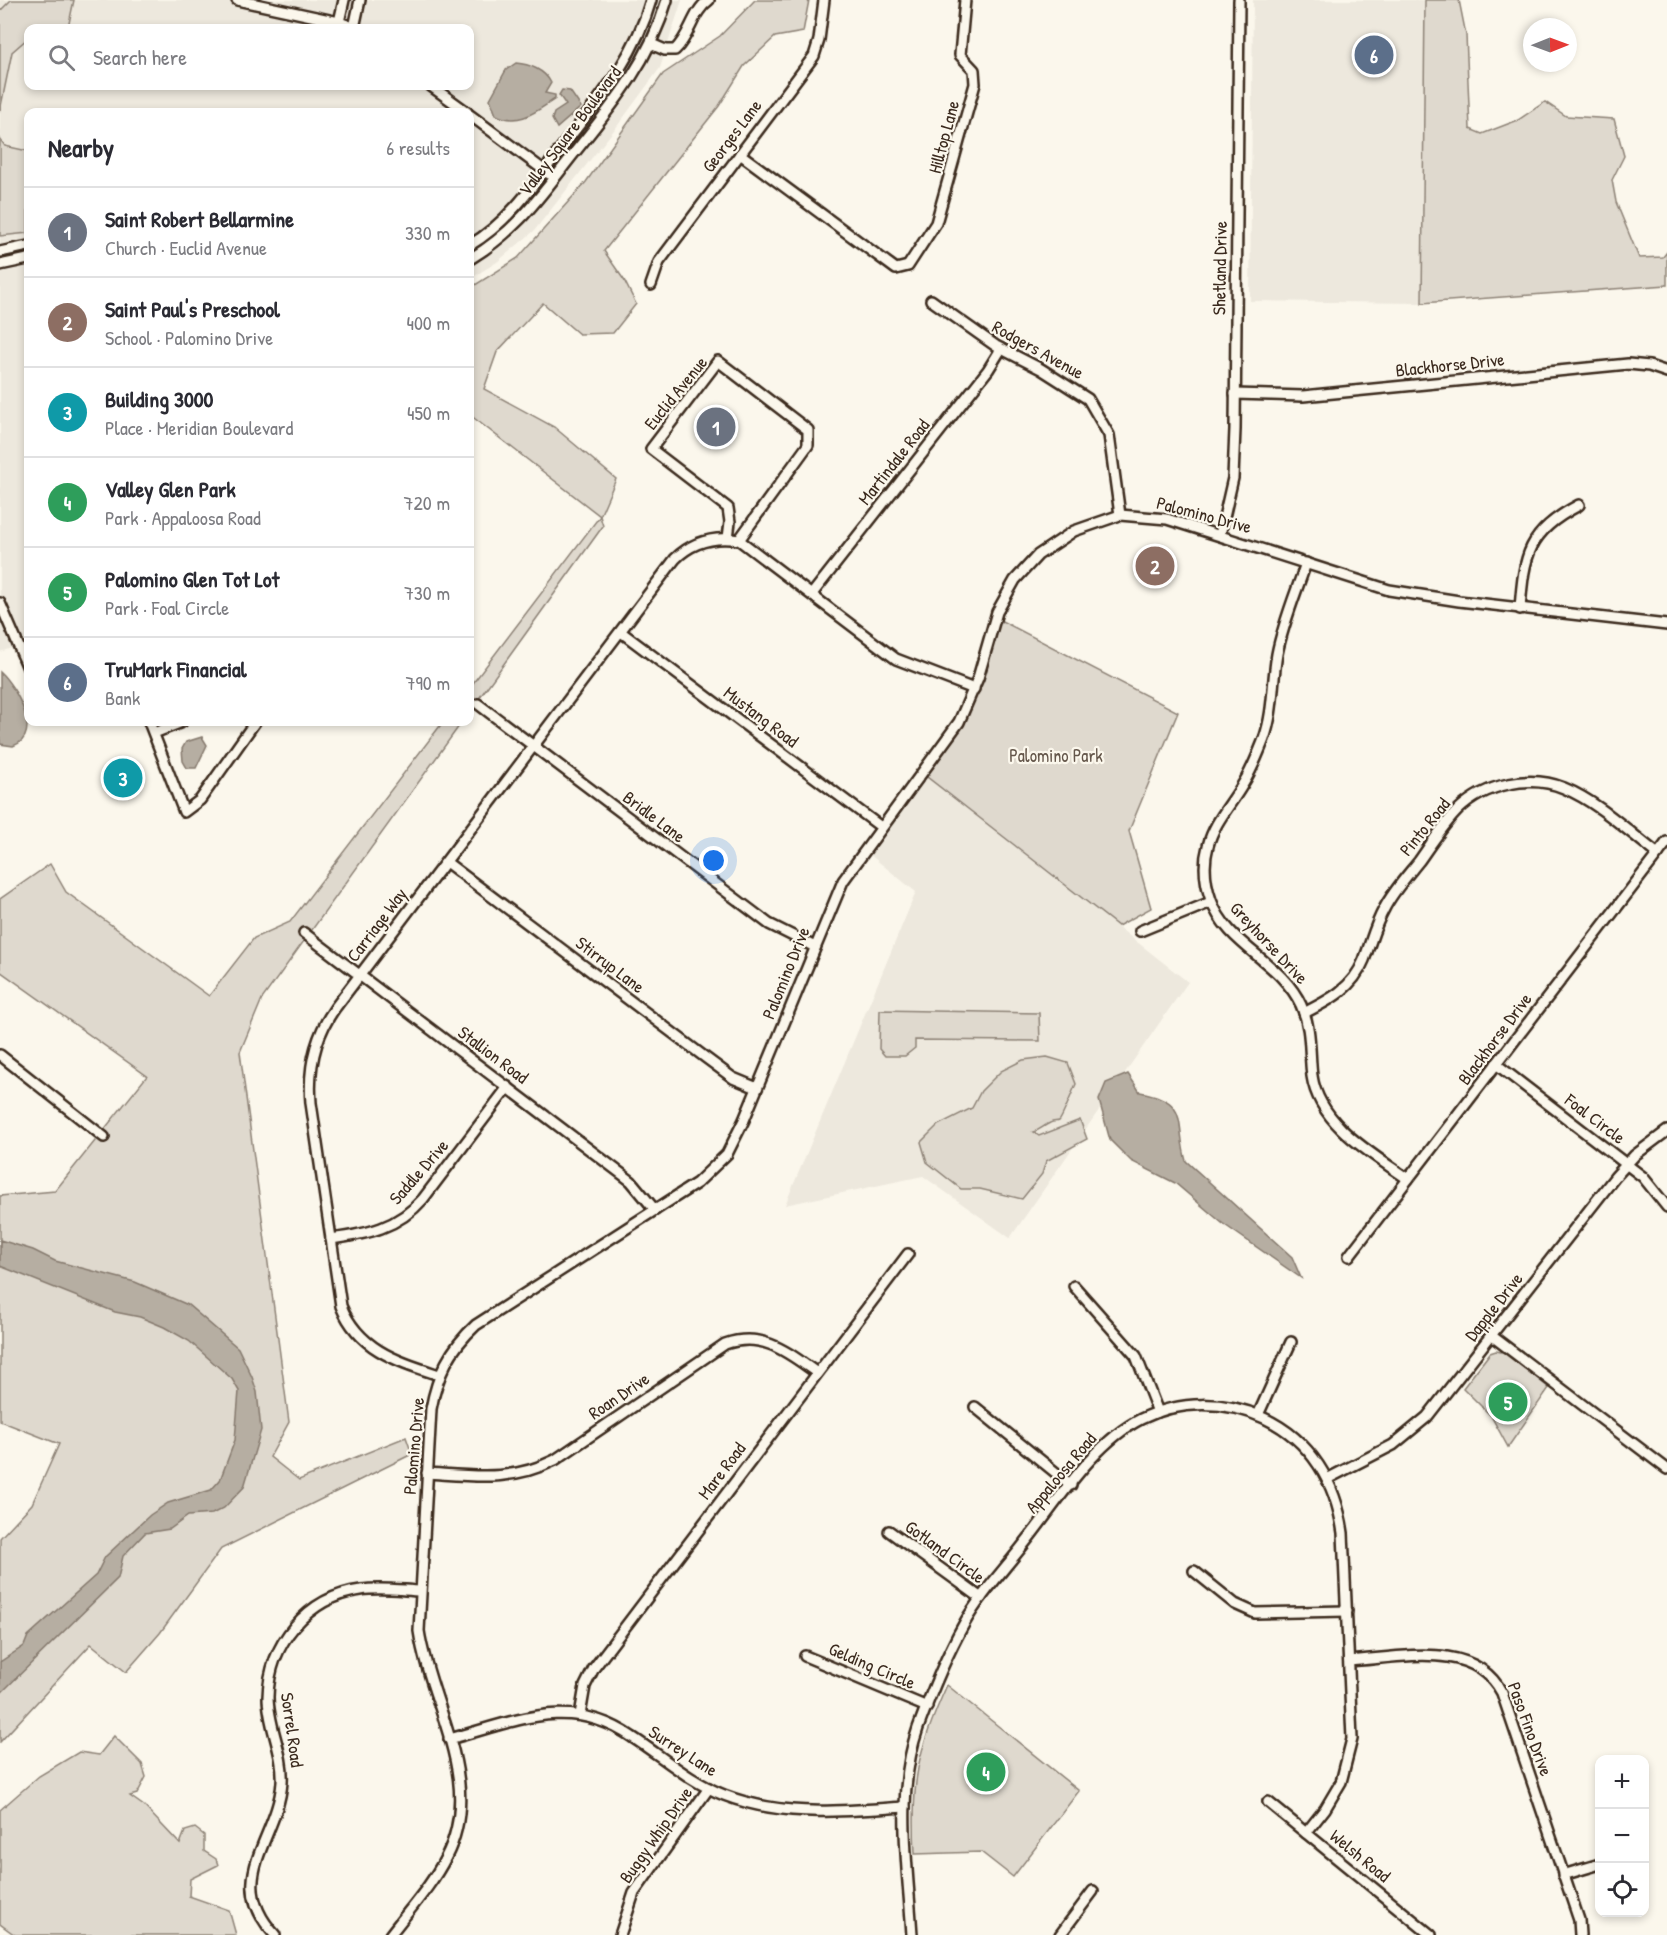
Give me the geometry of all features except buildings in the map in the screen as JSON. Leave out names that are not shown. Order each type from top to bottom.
[{"type":"street","points":[[237,0],[344,24]]},
{"type":"street","points":[[339,22],[344,0]]},
{"type":"street","points":[[356,24],[360,0]]},
{"type":"street","name":"Valley Square Boulevard","points":[[474,242],[511,211],[545,172],[626,61],[651,0]]},
{"type":"street","name":"Valley Square Boulevard","points":[[474,256],[511,231],[555,179],[629,83],[651,44],[667,0]]},
{"type":"street","points":[[651,44],[665,50],[675,50],[688,34],[700,6],[709,0]]},
{"type":"street","name":"Georges Lane","points":[[651,285],[659,262],[814,56],[819,40],[824,0]]},
{"type":"street","name":"Hilltop Lane","points":[[740,154],[896,269],[908,266],[936,223],[968,113],[976,75],[960,55],[964,0]]},
{"type":"street","name":"Shetland Drive","points":[[1220,535],[1233,478],[1236,394],[1239,0]]},
{"type":"street","points":[[436,90],[460,108]]},
{"type":"street","points":[[474,119],[555,179]]},
{"type":"street","points":[[0,252],[24,247]]},
{"type":"street","points":[[0,265],[24,260]]},
{"type":"street","name":"Rodgers Avenue","points":[[931,300],[973,332],[1078,391],[1099,414],[1106,426],[1113,452],[1120,515]]},
{"type":"street","name":"Martindale Road","points":[[812,594],[988,370],[1001,349]]},
{"type":"street","name":"Euclid Avenue","points":[[724,538],[730,522],[728,508],[651,449],[718,361],[808,430],[808,445],[739,540]]},
{"type":"street","name":"Blackhorse Drive","points":[[1236,394],[1303,396],[1628,364],[1649,366],[1667,372]]},
{"type":"street","points":[[1520,609],[1525,560],[1531,544],[1544,527],[1579,505]]},
{"type":"street","name":"Palomino Drive","points":[[390,1935],[438,1872],[454,1838],[460,1791],[449,1739],[422,1650],[419,1631],[431,1409],[440,1375],[454,1349],[476,1325],[697,1183],[722,1161],[734,1143],[843,881],[951,735],[975,689],[997,612],[1025,567],[1048,547],[1074,531],[1120,515],[1167,519],[1389,590],[1520,609],[1667,625]]},
{"type":"street","points":[[724,538],[739,540],[896,658],[975,689]]},
{"type":"street","name":"Carriage Way","points":[[440,1375],[386,1356],[358,1335],[341,1306],[311,1103],[310,1075],[321,1031],[335,1008],[681,553],[701,542],[724,538]]},
{"type":"street","name":"Greyhorse Drive","points":[[1306,563],[1280,641],[1270,714],[1264,736],[1244,783],[1216,824],[1207,849],[1205,875],[1211,902],[1234,936],[1278,972],[1289,984],[1304,1013],[1311,1036],[1315,1087],[1324,1108],[1339,1126],[1408,1179]]},
{"type":"street","points":[[0,603],[24,659]]},
{"type":"street","name":"Mustang Road","points":[[621,632],[881,827]]},
{"type":"street","name":"Bridle Lane","points":[[478,704],[769,924],[815,947]]},
{"type":"street","points":[[151,726],[184,812],[200,800],[239,747],[250,726]]},
{"type":"street","points":[[154,733],[172,726]]},
{"type":"street","name":"Pinto Road","points":[[1304,1013],[1333,998],[1349,985],[1361,967],[1376,923],[1391,896],[1449,820],[1482,794],[1508,784],[1525,782],[1562,787],[1584,799],[1658,854]]},
{"type":"street","name":"Blackhorse Drive","points":[[1349,1256],[1667,842]]},
{"type":"street","name":"Stirrup Lane","points":[[446,862],[733,1078],[757,1088]]},
{"type":"street","points":[[1140,931],[1211,902]]},
{"type":"street","name":"Stallion Road","points":[[304,933],[631,1181],[655,1210]]},
{"type":"street","points":[[0,1055],[104,1137]]},
{"type":"street","name":"Foal Circle","points":[[1496,1064],[1643,1177],[1667,1208]]},
{"type":"street","name":"Saddle Drive","points":[[331,1239],[373,1232],[407,1215],[423,1199],[508,1087]]},
{"type":"street","name":"Dapple Drive","points":[[1327,1479],[1381,1453],[1415,1429],[1437,1407],[1627,1164],[1667,1131]]},
{"type":"street","name":"Mare Road","points":[[580,1715],[585,1686],[594,1668],[908,1254]]},
{"type":"street","points":[[1074,1286],[1136,1356],[1158,1412]]},
{"type":"street","points":[[1492,1336],[1667,1469]]},
{"type":"street","name":"Roan Drive","points":[[427,1473],[498,1477],[540,1467],[555,1460],[725,1344],[734,1341],[753,1339],[771,1343],[817,1373]]},
{"type":"street","points":[[1258,1415],[1291,1342]]},
{"type":"street","name":"Appaloosa Road","points":[[912,1935],[905,1808],[909,1761],[927,1707],[963,1625],[981,1598],[1098,1452],[1120,1432],[1158,1412],[1181,1406],[1210,1404],[1230,1407],[1258,1415],[1285,1430],[1302,1445],[1327,1479],[1338,1504],[1343,1533],[1352,1724],[1348,1763],[1331,1800],[1306,1833]]},
{"type":"street","points":[[975,1407],[1071,1485]]},
{"type":"street","name":"Gotland Circle","points":[[889,1532],[981,1598]]},
{"type":"street","points":[[1194,1571],[1235,1604],[1255,1613],[1347,1611]]},
{"type":"street","name":"Sorrel Road","points":[[275,1935],[259,1911],[252,1879],[258,1852],[277,1807],[282,1782],[280,1757],[268,1698],[271,1672],[278,1652],[303,1617],[336,1596],[376,1589],[420,1592]]},
{"type":"street","name":"Gelding Circle","points":[[805,1656],[927,1707]]},
{"type":"street","name":"Paso Fino Drive","points":[[1349,1661],[1452,1657],[1477,1664],[1490,1675],[1502,1693],[1579,1920],[1580,1935]]},
{"type":"street","name":"Surrey Lane","points":[[449,1739],[531,1716],[558,1713],[580,1715],[623,1731],[678,1771],[709,1788],[749,1804],[780,1810],[823,1812],[905,1808]]},
{"type":"street","name":"Buggy Whip Drive","points":[[620,1935],[634,1893],[709,1788]]},
{"type":"street","name":"Welsh Road","points":[[1268,1802],[1431,1935]]},
{"type":"street","points":[[1563,1875],[1595,1865]]},
{"type":"street","points":[[1060,1935],[1093,1891]]},
{"type":"shaded area","points":[[0,0],[682,0],[660,68],[618,125],[534,231],[497,262],[474,276],[474,108],[24,108],[24,647],[23,644],[0,652]]},
{"type":"shaded area","points":[[1253,0],[1425,0],[1422,303],[1250,301]]},
{"type":"shaded area","points":[[516,63],[541,71],[551,83],[545,93],[555,95],[555,99],[527,116],[505,118],[496,115],[490,99],[506,70]]},
{"type":"shaded area","points":[[562,90],[570,91],[581,107],[557,128],[552,119],[554,113],[566,105],[559,95]]},
{"type":"shaded area","points":[[0,672],[19,698],[24,710],[24,726],[27,726],[22,740],[13,746],[0,744]]},
{"type":"shaded area","points":[[202,737],[207,745],[196,768],[187,768],[183,761],[182,749],[186,742]]},
{"type":"shaded area","points":[[922,773],[1188,982],[1010,1238],[923,1176],[785,1205],[916,892],[864,850]]},
{"type":"shaded area","points":[[1128,1074],[1140,1092],[1167,1101],[1174,1108],[1178,1116],[1186,1161],[1292,1257],[1301,1278],[1222,1223],[1175,1183],[1131,1161],[1110,1140],[1099,1100],[1106,1083]]},
{"type":"shaded area","points":[[0,1240],[33,1250],[55,1261],[135,1282],[188,1305],[238,1348],[257,1392],[261,1430],[244,1487],[224,1508],[212,1514],[188,1516],[170,1529],[145,1533],[123,1556],[118,1578],[0,1694],[0,1662],[24,1646],[28,1636],[96,1575],[105,1557],[150,1515],[168,1503],[211,1490],[220,1480],[235,1440],[239,1391],[232,1379],[189,1341],[164,1327],[140,1317],[115,1312],[0,1266]]},
{"type":"green space","points":[[11,0],[74,0],[69,24],[24,24],[24,42],[12,52],[0,111],[0,11]]},
{"type":"green space","points":[[755,0],[809,0],[803,32],[775,37],[744,66],[719,106],[604,251],[624,280],[636,304],[613,333],[579,334],[543,303],[497,352],[484,389],[554,427],[616,479],[600,516],[474,418],[474,286],[518,258],[586,182],[663,74],[720,36]]},
{"type":"green space","points":[[1425,0],[1459,0],[1466,35],[1470,129],[1482,134],[1518,120],[1545,102],[1566,116],[1614,119],[1624,156],[1612,180],[1616,202],[1639,258],[1663,257],[1667,252],[1667,285],[1422,303]]},
{"type":"green space","points":[[0,139],[5,146],[24,150],[24,233],[0,236]]},
{"type":"green space","points":[[600,516],[603,526],[474,705],[474,682]]},
{"type":"green space","name":"Palomino Park","points":[[996,618],[1178,712],[1129,831],[1151,908],[1118,926],[922,773],[959,722]]},
{"type":"green space","points":[[440,726],[459,726],[262,999],[240,1052],[289,1422],[270,1457],[299,1480],[406,1437],[412,1454],[221,1549],[160,1633],[126,1672],[91,1644],[0,1742],[0,1538],[32,1504],[59,1444],[0,1421],[0,1196],[55,1191],[147,1076],[0,971],[0,899],[50,864],[66,892],[209,996],[254,938],[290,922]]},
{"type":"green space","points":[[880,1010],[1039,1013],[1040,1041],[915,1040],[915,1048],[905,1056],[885,1056],[879,1049]]},
{"type":"green space","points":[[1047,1057],[1068,1063],[1076,1084],[1059,1121],[1051,1122],[1033,1132],[1039,1136],[1080,1120],[1087,1139],[1046,1161],[1042,1174],[1022,1199],[980,1189],[961,1189],[927,1162],[921,1142],[938,1125],[972,1108],[981,1091],[1001,1071],[1023,1060]]},
{"type":"green space","points":[[1496,1351],[1506,1353],[1549,1388],[1508,1447],[1491,1416],[1463,1388],[1490,1353]]},
{"type":"green space","points":[[947,1685],[1079,1791],[1013,1877],[981,1852],[915,1854],[914,1806],[918,1767],[929,1729]]},
{"type":"green space","points":[[114,1736],[142,1764],[146,1777],[137,1794],[130,1796],[144,1806],[180,1844],[185,1831],[195,1828],[204,1835],[204,1851],[216,1859],[218,1865],[190,1879],[189,1896],[229,1910],[236,1935],[15,1935],[0,1924],[0,1810],[39,1776],[79,1752],[99,1755]]},
{"type":"place","name":"TruMark Financial","points":[[1374,55]]},
{"type":"place","name":"Saint Robert Bellarmine","points":[[716,427]]},
{"type":"place","name":"Saint Paul's Preschool","points":[[1155,566]]},
{"type":"place","name":"Building 3000","points":[[123,778]]},
{"type":"place","name":"Palomino Glen Tot Lot","points":[[1508,1402]]},
{"type":"place","name":"Valley Glen Park","points":[[986,1772]]}]
